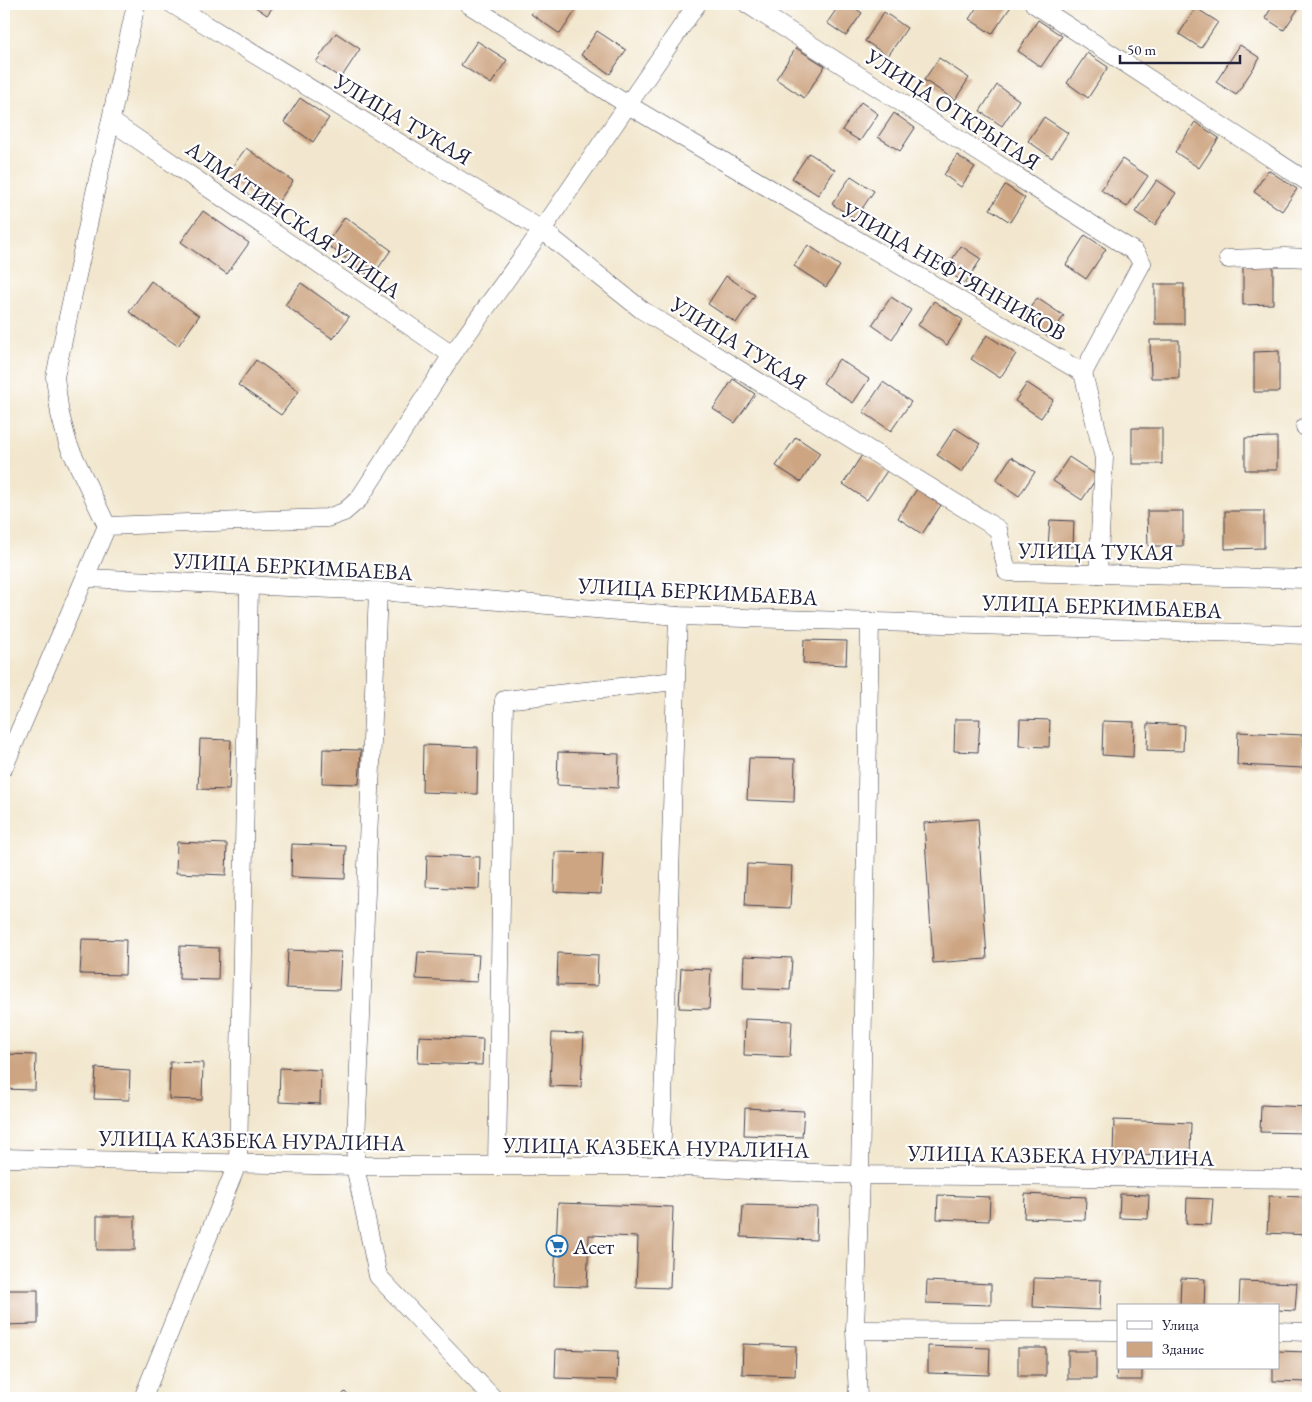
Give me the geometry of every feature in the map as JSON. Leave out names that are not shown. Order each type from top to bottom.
[{"type":"street","points":[[4,767],[107,526],[68,444],[60,414],[55,377],[136,4]]},
{"type":"street","name":"УЛИЦА ТУКАЯ","points":[[172,4],[542,230],[642,310],[998,529],[1007,572],[1308,579]]},
{"type":"street","name":"УЛИЦА НЕФТЯННИКОВ","points":[[468,4],[628,105],[1083,373]]},
{"type":"street","points":[[107,526],[327,518],[344,512],[359,499],[452,355],[542,230],[697,4]]},
{"type":"street","name":"УЛИЦА ОТКРЫТАЯ","points":[[747,4],[1135,252],[1142,263],[1083,373]]},
{"type":"street","points":[[1034,4],[1308,182]]},
{"type":"street","name":"АЛМАТИНСКАЯ УЛИЦА","points":[[111,121],[452,355]]},
{"type":"street","points":[[1228,259],[1285,256],[1308,258]]},
{"type":"street","points":[[1083,373],[1104,458],[1098,574]]},
{"type":"street","name":"УЛИЦА БЕРКИМБАЕВА","points":[[85,578],[378,591],[678,616],[1308,635]]},
{"type":"street","points":[[144,1398],[238,1162],[249,585]]},
{"type":"street","points":[[378,591],[355,1166],[378,1276],[493,1398]]},
{"type":"street","points":[[661,1166],[678,616]]},
{"type":"street","points":[[858,1398],[855,1330],[860,1176],[870,622]]},
{"type":"street","points":[[497,1166],[504,700],[675,681]]},
{"type":"street","name":"УЛИЦА КАЗБЕКА НУРАЛИНА","points":[[4,1158],[355,1166],[661,1166],[860,1176],[1308,1179]]},
{"type":"street","points":[[855,1330],[1117,1331]]},
{"type":"street","points":[[1280,1332],[1308,1332]]},
{"type":"building","points":[[251,4],[275,4],[267,15]]},
{"type":"building","points":[[538,4],[568,4],[576,10],[560,34],[531,14]]},
{"type":"building","points":[[840,4],[849,4],[862,13],[846,36],[827,23]]},
{"type":"building","points":[[979,4],[1012,5],[992,34],[969,19]]},
{"type":"building","points":[[1243,4],[1257,4],[1253,10]]},
{"type":"building","points":[[1274,4],[1297,4],[1300,6],[1284,30],[1265,18]]},
{"type":"building","points":[[1196,8],[1218,22],[1201,48],[1179,34]]},
{"type":"building","points":[[884,12],[907,28],[888,56],[865,41]]},
{"type":"building","points":[[1038,20],[1062,36],[1041,67],[1018,51]]},
{"type":"building","points":[[597,31],[626,50],[610,74],[581,55]]},
{"type":"building","points":[[336,33],[360,49],[341,78],[316,62]]},
{"type":"building","points":[[477,41],[507,60],[491,84],[461,65]]},
{"type":"building","points":[[1240,45],[1260,58],[1236,95],[1216,82]]},
{"type":"building","points":[[796,48],[825,66],[804,98],[776,79]]},
{"type":"building","points":[[1087,53],[1108,67],[1088,98],[1067,83]]},
{"type":"building","points":[[939,58],[969,78],[955,100],[924,80]]},
{"type":"building","points":[[997,85],[1019,100],[1002,126],[980,111]]},
{"type":"building","points":[[300,98],[329,118],[313,142],[284,122]]},
{"type":"building","points":[[861,102],[878,114],[860,141],[842,130]]},
{"type":"building","points":[[894,113],[915,128],[900,151],[878,137]]},
{"type":"building","points":[[1044,117],[1068,133],[1052,158],[1028,141]]},
{"type":"building","points":[[1195,122],[1219,138],[1199,168],[1175,152]]},
{"type":"building","points":[[246,148],[293,181],[272,211],[224,178]]},
{"type":"building","points":[[809,153],[835,170],[818,195],[792,178]]},
{"type":"building","points":[[957,155],[975,167],[961,187],[944,175]]},
{"type":"building","points":[[1122,159],[1148,176],[1127,207],[1101,190]]},
{"type":"building","points":[[1268,170],[1297,189],[1282,211],[1254,192]]},
{"type":"building","points":[[851,176],[874,191],[855,219],[832,204]]},
{"type":"building","points":[[1157,180],[1176,193],[1155,225],[1135,212]]},
{"type":"building","points":[[1005,185],[1025,198],[1010,222],[990,209]]},
{"type":"building","points":[[203,211],[249,243],[227,274],[181,242]]},
{"type":"building","points":[[345,217],[391,250],[372,277],[326,244]]},
{"type":"building","points":[[1085,235],[1106,249],[1086,279],[1066,265]]},
{"type":"building","points":[[808,245],[840,266],[826,287],[794,266]]},
{"type":"building","points":[[961,246],[981,259],[965,283],[945,270]]},
{"type":"building","points":[[1243,264],[1273,264],[1273,304],[1243,305]]},
{"type":"building","points":[[726,276],[755,295],[736,323],[708,304]]},
{"type":"building","points":[[151,281],[199,316],[178,346],[129,312]]},
{"type":"building","points":[[301,283],[349,317],[333,339],[285,305]]},
{"type":"building","points":[[1155,284],[1184,284],[1184,324],[1155,324]]},
{"type":"building","points":[[891,297],[911,310],[892,339],[872,325]]},
{"type":"building","points":[[1037,298],[1064,316],[1049,337],[1022,319]]},
{"type":"building","points":[[934,301],[963,320],[947,345],[918,325]]},
{"type":"building","points":[[987,335],[1016,354],[1000,378],[971,359]]},
{"type":"building","points":[[1150,340],[1179,340],[1179,378],[1151,378]]},
{"type":"building","points":[[1279,351],[1279,392],[1254,392],[1254,352]]},
{"type":"building","points":[[839,359],[869,379],[853,403],[823,383]]},
{"type":"building","points":[[256,360],[299,391],[281,415],[238,385]]},
{"type":"building","points":[[733,379],[755,394],[735,423],[713,409]]},
{"type":"building","points":[[883,382],[911,402],[891,431],[863,412]]},
{"type":"building","points":[[1027,383],[1053,400],[1041,418],[1015,401]]},
{"type":"building","points":[[955,428],[980,444],[962,472],[937,455]]},
{"type":"building","points":[[1132,428],[1162,428],[1162,464],[1132,464]]},
{"type":"building","points":[[796,437],[820,453],[801,482],[776,466]]},
{"type":"building","points":[[1277,437],[1277,470],[1245,470],[1245,438]]},
{"type":"building","points":[[862,455],[887,471],[867,500],[843,484]]},
{"type":"building","points":[[1011,457],[1035,472],[1019,496],[996,480]]},
{"type":"building","points":[[1069,457],[1098,476],[1082,500],[1053,481]]},
{"type":"building","points":[[917,489],[941,505],[922,534],[898,518]]},
{"type":"building","points":[[1147,511],[1183,511],[1183,546],[1148,546]]},
{"type":"building","points":[[1225,511],[1264,511],[1264,548],[1225,549]]},
{"type":"building","points":[[1050,520],[1074,521],[1073,547],[1048,547]]},
{"type":"building","points":[[804,640],[847,641],[846,665],[803,663]]},
{"type":"building","points":[[955,719],[980,719],[978,752],[954,751]]},
{"type":"building","points":[[1020,719],[1050,720],[1049,747],[1019,746]]},
{"type":"building","points":[[1103,721],[1134,722],[1133,757],[1102,755]]},
{"type":"building","points":[[1148,723],[1184,725],[1183,751],[1147,750]]},
{"type":"building","points":[[1238,732],[1304,735],[1303,768],[1237,765]]},
{"type":"building","points":[[200,739],[231,740],[229,790],[198,789]]},
{"type":"building","points":[[423,745],[478,747],[477,794],[422,792]]},
{"type":"building","points":[[323,749],[361,750],[359,784],[322,783]]},
{"type":"building","points":[[558,752],[619,754],[618,788],[557,785]]},
{"type":"building","points":[[749,758],[795,759],[794,802],[747,800]]},
{"type":"building","points":[[978,819],[987,959],[933,963],[924,823]]},
{"type":"building","points":[[177,842],[227,844],[226,875],[176,873]]},
{"type":"building","points":[[292,844],[346,846],[345,879],[291,877]]},
{"type":"building","points":[[555,852],[603,853],[601,894],[554,892]]},
{"type":"building","points":[[427,855],[480,857],[479,889],[426,887]]},
{"type":"building","points":[[747,864],[792,866],[790,908],[745,906]]},
{"type":"building","points":[[82,939],[126,940],[125,975],[80,974]]},
{"type":"building","points":[[180,946],[219,948],[218,980],[179,979]]},
{"type":"building","points":[[288,950],[341,952],[339,990],[286,988]]},
{"type":"building","points":[[418,952],[479,955],[477,982],[416,979]]},
{"type":"building","points":[[558,953],[598,955],[597,986],[557,985]]},
{"type":"building","points":[[744,956],[792,958],[790,990],[743,988]]},
{"type":"building","points":[[681,968],[711,969],[709,1009],[679,1008]]},
{"type":"building","points":[[745,1019],[792,1021],[790,1057],[744,1055]]},
{"type":"building","points":[[552,1033],[584,1034],[581,1087],[550,1086]]},
{"type":"building","points":[[419,1036],[483,1039],[482,1065],[418,1063]]},
{"type":"building","points":[[6,1054],[36,1055],[35,1090],[4,1089]]},
{"type":"building","points":[[170,1062],[203,1063],[202,1100],[169,1099]]},
{"type":"building","points":[[96,1068],[130,1070],[129,1100],[94,1099]]},
{"type":"building","points":[[280,1068],[321,1070],[320,1104],[279,1102]]},
{"type":"building","points":[[1261,1105],[1308,1107],[1308,1133],[1260,1132]]},
{"type":"building","points":[[745,1108],[804,1111],[802,1137],[744,1135]]},
{"type":"building","points":[[1114,1120],[1191,1123],[1190,1157],[1113,1154]]},
{"type":"building","points":[[1025,1194],[1086,1197],[1085,1220],[1024,1218]]},
{"type":"building","points":[[1120,1194],[1149,1195],[1148,1219],[1119,1218]]},
{"type":"building","points":[[938,1195],[990,1197],[989,1221],[937,1219]]},
{"type":"building","points":[[1269,1196],[1308,1197],[1308,1235],[1267,1233]]},
{"type":"building","points":[[1187,1198],[1213,1199],[1211,1225],[1186,1224]]},
{"type":"building","points":[[558,1203],[673,1207],[670,1288],[636,1287],[638,1237],[589,1235],[587,1287],[554,1286]]},
{"type":"building","points":[[743,1205],[817,1207],[816,1240],[741,1237]]},
{"type":"building","points":[[97,1216],[135,1216],[135,1250],[97,1250]]},
{"type":"building","points":[[1034,1278],[1101,1280],[1100,1310],[1033,1307]]},
{"type":"building","points":[[1181,1278],[1205,1279],[1204,1304],[1180,1304]]},
{"type":"building","points":[[927,1281],[991,1284],[991,1305],[926,1303]]},
{"type":"building","points":[[1240,1281],[1297,1283],[1295,1311],[1280,1310],[1280,1304],[1239,1304]]},
{"type":"building","points":[[4,1290],[38,1290],[38,1324],[4,1325]]},
{"type":"building","points":[[743,1344],[796,1346],[795,1376],[742,1374]]},
{"type":"building","points":[[928,1346],[990,1348],[989,1375],[928,1373]]},
{"type":"building","points":[[1018,1348],[1046,1348],[1046,1376],[1018,1376]]},
{"type":"building","points":[[556,1349],[618,1351],[617,1380],[555,1378]]},
{"type":"building","points":[[1068,1351],[1096,1351],[1096,1379],[1068,1379]]},
{"type":"building","points":[[1280,1351],[1308,1352],[1308,1382],[1273,1381],[1273,1370],[1280,1370]]},
{"type":"building","points":[[1117,1368],[1117,1370],[1142,1370],[1142,1380],[1116,1380]]},
{"type":"building","points":[[345,1392],[351,1398],[339,1398]]},
{"type":"place","name":"Асет","points":[[557,1246]]}]
